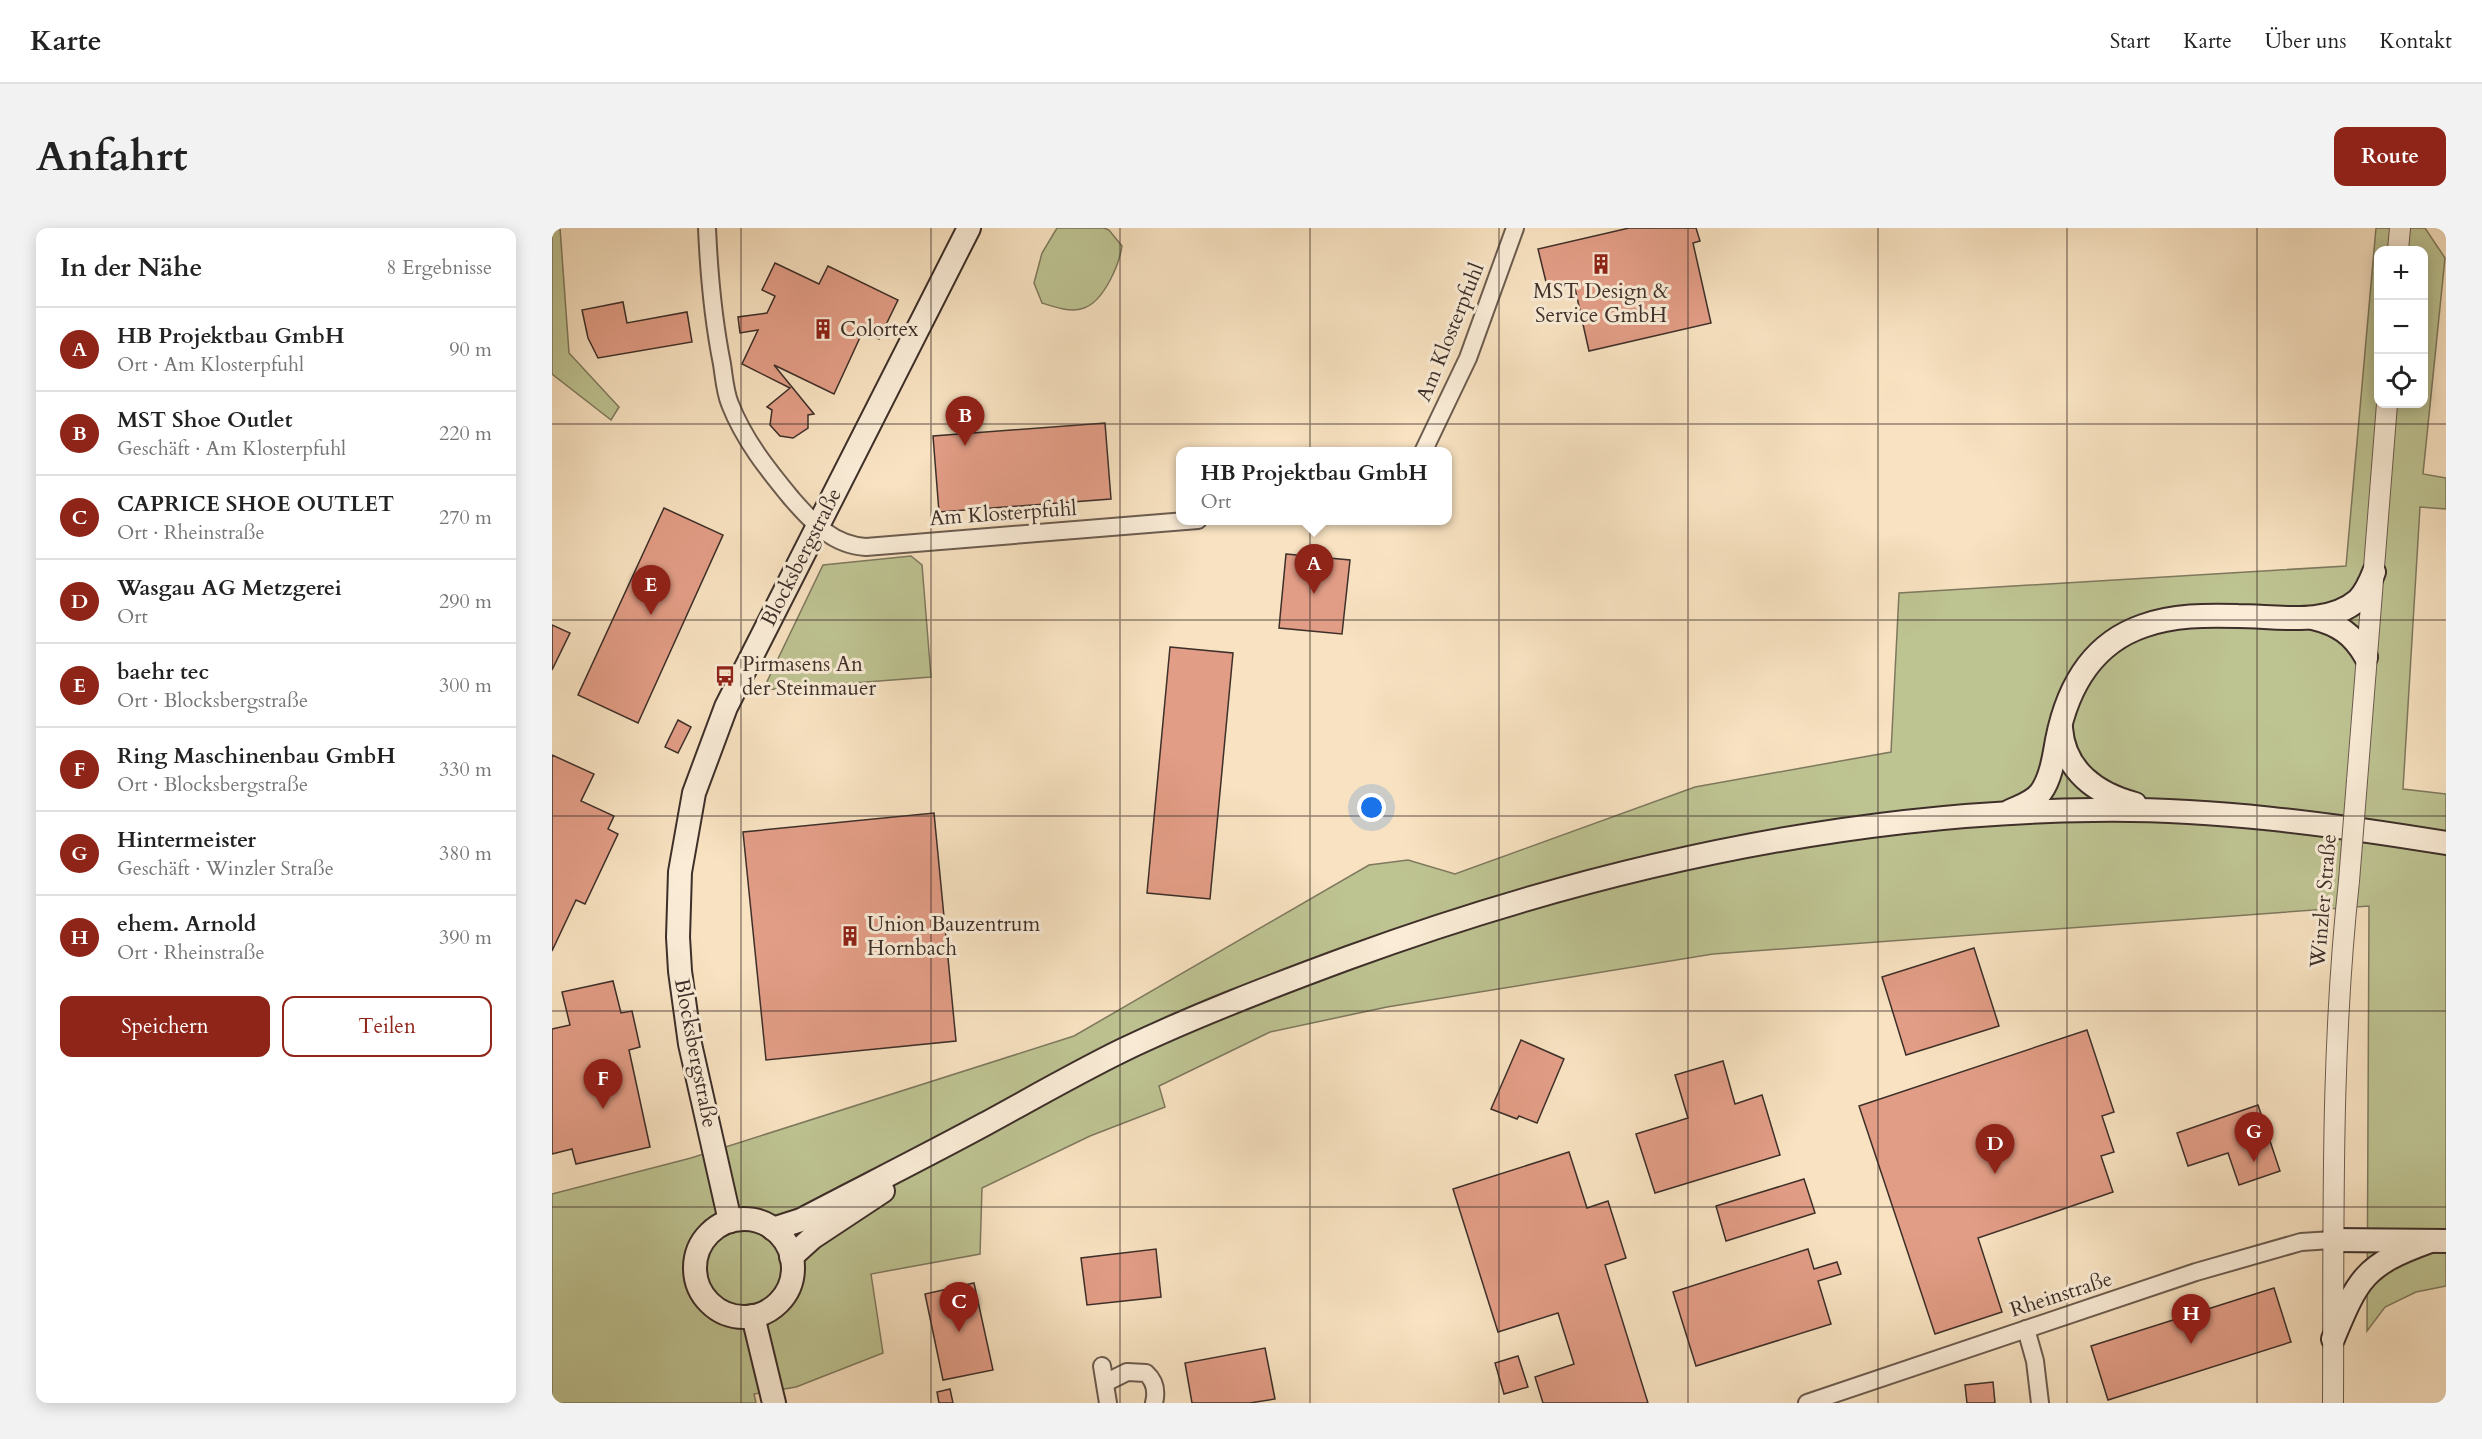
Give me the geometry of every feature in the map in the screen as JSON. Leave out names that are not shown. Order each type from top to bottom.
[{"type":"main road","name":"Blocksbergstraße","points":[[730,1221],[688,1034],[678,937],[680,872],[694,793],[726,707],[969,228]]},
{"type":"main road","points":[[2006,813],[2035,798],[2042,791],[2053,762],[2061,720],[2073,688],[2084,669],[2111,642],[2144,626],[2166,620],[2197,616],[2308,617],[2330,614],[2358,600],[2365,592],[2374,572]]},
{"type":"main road","points":[[2308,617],[2339,626],[2358,643],[2366,657]]},
{"type":"main road","points":[[2061,720],[2062,736],[2067,752],[2077,769],[2095,788],[2118,800],[2181,813]]},
{"type":"main road","points":[[773,1229],[801,1220],[1124,1050],[1274,985],[1433,927],[1528,898],[1614,876],[1739,849],[1859,827],[2006,813],[2095,810],[2299,821],[2446,843]]},
{"type":"main road","points":[[791,1257],[812,1238],[981,1126]]},
{"type":"main road","points":[[745,1219],[760,1222],[773,1229],[785,1242],[791,1257],[790,1283],[784,1295],[776,1305],[753,1316],[720,1312],[707,1301],[698,1288],[694,1271],[696,1255],[703,1240],[715,1228],[730,1221],[745,1219]]},
{"type":"main road","points":[[2332,1240],[2437,1242]]},
{"type":"main road","points":[[2333,1339],[2353,1291],[2360,1281],[2380,1263],[2437,1242]]},
{"type":"main road","points":[[753,1316],[774,1403]]},
{"type":"street","name":"Am Klosterpfuhl","points":[[707,228],[716,332],[729,402],[744,432],[766,467],[817,525],[839,542],[866,546],[1176,522]]},
{"type":"street","name":"Am Klosterpfuhl","points":[[1425,447],[1468,358],[1515,228]]},
{"type":"street","points":[[2398,246],[2400,228]]},
{"type":"street","name":"Winzler Straße","points":[[2332,1403],[2332,1240],[2338,1024],[2387,408]]},
{"type":"street","name":"Rheinstraße","points":[[1807,1403],[2196,1272],[2301,1242],[2332,1240]]},
{"type":"street","points":[[2026,1329],[2035,1361],[2040,1403]]},
{"type":"street","points":[[1102,1366],[1108,1403]]},
{"type":"street","points":[[1105,1383],[1127,1372],[1146,1373],[1154,1383],[1156,1390],[1154,1403]]},
{"type":"green space","points":[[552,228],[560,228],[569,353],[619,407],[611,420],[552,374]]},
{"type":"green space","points":[[1057,228],[1104,228],[1109,230],[1122,246],[1118,263],[1109,282],[1098,298],[1084,308],[1068,310],[1042,303],[1034,283],[1042,253]]},
{"type":"green space","points":[[2376,228],[2425,228],[2445,258],[2423,474],[2446,478],[2446,509],[2420,507],[2403,789],[2446,794],[2446,1286],[2416,1292],[2385,1307],[2367,1331],[2369,906],[1713,954],[1387,1007],[1270,1032],[1159,1086],[1165,1107],[1090,1136],[982,1188],[980,1254],[871,1274],[883,1353],[796,1387],[754,1394],[756,1403],[552,1403],[552,1194],[691,1158],[1074,1036],[1369,865],[1408,860],[1455,874],[1695,787],[1891,752],[1899,593],[2346,566],[2374,251],[2374,408],[2428,408],[2428,246],[2374,246]]},
{"type":"green space","points":[[911,556],[922,565],[931,677],[763,690],[823,565]]},
{"type":"building","points":[[1629,228],[1696,228],[1700,241],[1693,243],[1711,323],[1589,351],[1574,284],[1548,290],[1538,249]]},
{"type":"building","name":"Colortex","points":[[775,263],[819,284],[828,266],[898,300],[879,339],[863,331],[834,394],[774,365],[814,414],[808,415],[808,428],[793,438],[780,436],[770,425],[772,410],[767,407],[790,388],[742,364],[758,330],[740,333],[738,317],[767,313],[775,296],[762,290]]},
{"type":"building","points":[[623,302],[627,323],[687,312],[692,342],[598,358],[588,338],[582,310]]},
{"type":"building","points":[[1105,423],[1111,499],[939,512],[933,436]]},
{"type":"building","points":[[664,508],[723,535],[638,723],[578,695]]},
{"type":"building","points":[[1286,554],[1350,560],[1342,634],[1279,628]]},
{"type":"building","points":[[552,625],[570,633],[552,670]]},
{"type":"building","points":[[1170,647],[1233,653],[1210,899],[1147,893]]},
{"type":"building","points":[[678,720],[691,727],[678,753],[665,747]]},
{"type":"building","points":[[552,755],[594,774],[581,801],[614,816],[608,829],[618,834],[585,904],[576,900],[552,951]]},
{"type":"building","name":"Union Bauzentrum Hornbach","points":[[934,813],[956,1041],[766,1060],[743,832]]},
{"type":"building","points":[[1974,948],[1999,1026],[1906,1055],[1882,977]]},
{"type":"building","points":[[613,981],[621,1013],[632,1011],[640,1047],[629,1050],[650,1147],[576,1164],[572,1149],[552,1154],[552,1029],[570,1025],[562,992]]},
{"type":"building","points":[[2087,1030],[2114,1112],[2102,1116],[2114,1152],[2101,1156],[2113,1192],[1978,1238],[2002,1312],[1935,1334],[1859,1106]]},
{"type":"building","points":[[1521,1040],[1564,1059],[1537,1123],[1519,1116],[1517,1119],[1491,1109]]},
{"type":"building","points":[[1723,1061],[1735,1104],[1762,1095],[1780,1155],[1655,1193],[1636,1134],[1688,1118],[1675,1075]]},
{"type":"building","points":[[2258,1105],[2280,1171],[2239,1185],[2228,1153],[2188,1166],[2177,1133]]},
{"type":"building","points":[[1569,1152],[1587,1208],[1608,1201],[1626,1258],[1605,1265],[1648,1403],[1543,1403],[1535,1377],[1574,1364],[1558,1313],[1498,1332],[1453,1189]]},
{"type":"building","points":[[1804,1179],[1815,1213],[1726,1241],[1716,1206]]},
{"type":"building","points":[[1156,1249],[1161,1297],[1087,1305],[1081,1258]]},
{"type":"building","points":[[1808,1249],[1814,1269],[1837,1262],[1841,1274],[1818,1281],[1831,1324],[1696,1366],[1673,1292]]},
{"type":"building","points":[[974,1283],[993,1370],[943,1380],[925,1294]]},
{"type":"building","points":[[2274,1288],[2291,1342],[2108,1400],[2091,1346]]},
{"type":"building","points":[[1265,1348],[1275,1399],[1250,1403],[1192,1403],[1185,1363]]},
{"type":"building","points":[[1518,1356],[1528,1387],[1504,1394],[1495,1363]]},
{"type":"building","points":[[1993,1382],[1995,1403],[1967,1403],[1965,1385]]},
{"type":"building","points":[[950,1389],[953,1403],[939,1403],[937,1392]]},
{"type":"place","name":"MST Design & Service GmbH","points":[[1601,264]]},
{"type":"place","name":"Colortex","points":[[823,329]]},
{"type":"place","name":"MST Shoe Outlet","points":[[965,446]]},
{"type":"place","name":"HB Projektbau GmbH","points":[[1314,594]]},
{"type":"place","name":"baehr tec","points":[[651,615]]},
{"type":"place","name":"Pirmasens An der Steinmauer","points":[[725,676]]},
{"type":"place","name":"Union Bauzentrum Hornbach","points":[[850,936]]},
{"type":"place","name":"Ring Maschinenbau GmbH","points":[[603,1109]]},
{"type":"place","name":"Hintermeister","points":[[2254,1162]]},
{"type":"place","name":"Wasgau AG Metzgerei","points":[[1995,1174]]},
{"type":"place","name":"CAPRICE SHOE OUTLET","points":[[959,1332]]},
{"type":"place","name":"ehem. Arnold","points":[[2191,1344]]}]
